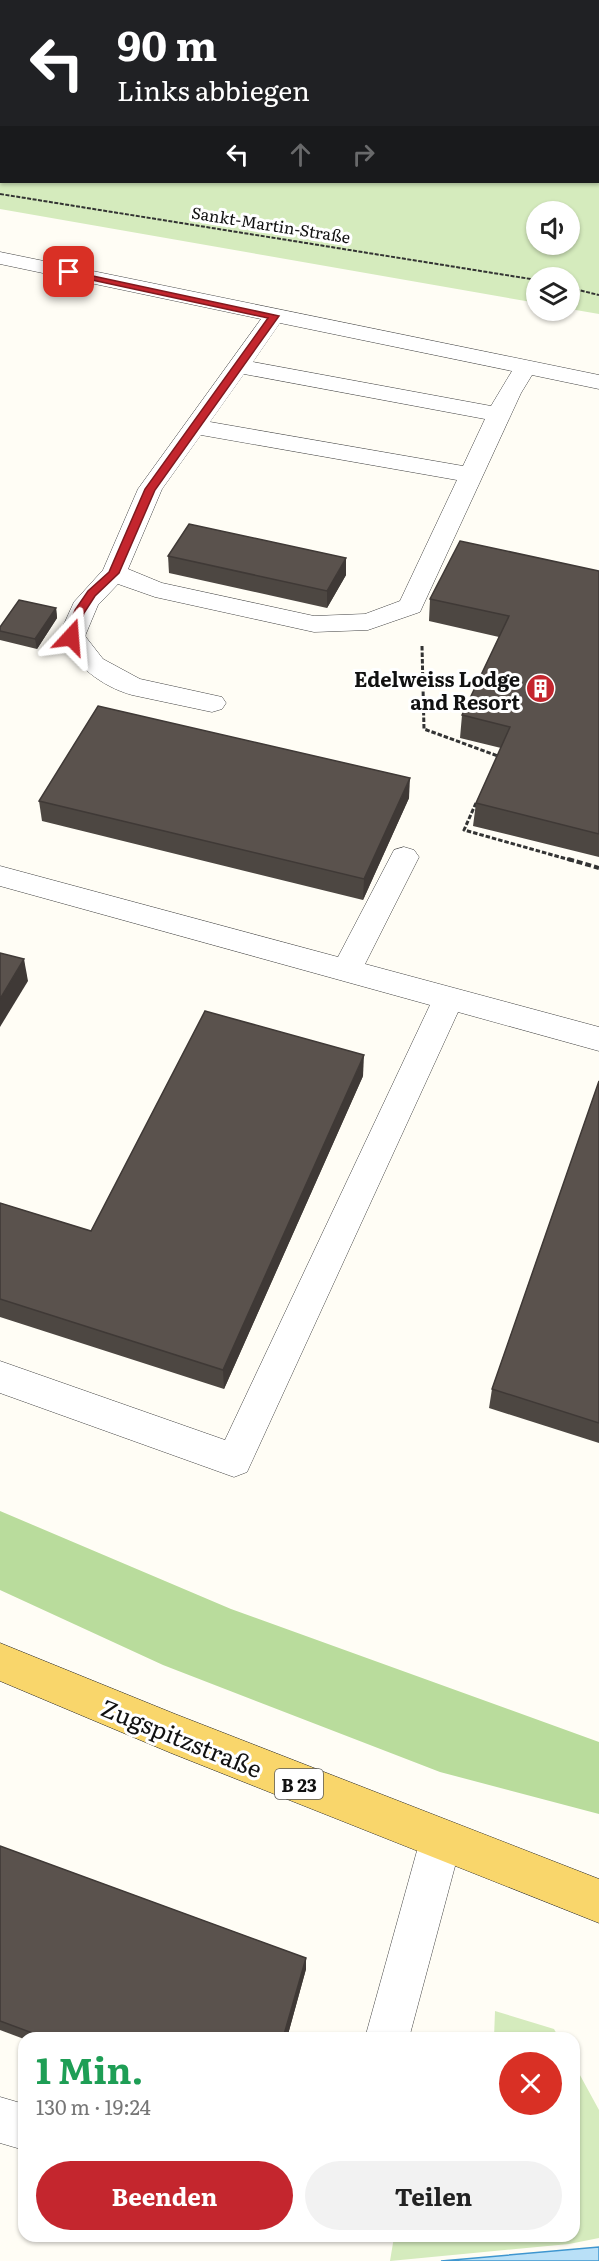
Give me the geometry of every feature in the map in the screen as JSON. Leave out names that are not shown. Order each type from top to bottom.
[{"type":"main road","name":"Zugspitzstraße","points":[[0,1662],[441,1840],[599,1901]]},
{"type":"lane","points":[[0,258],[599,382]]},
{"type":"lane","points":[[212,703],[132,686],[94,665],[71,637],[78,612],[92,594],[114,573],[150,489],[274,316]]},
{"type":"lane","points":[[240,366],[499,415]]},
{"type":"lane","points":[[114,573],[155,589],[314,624],[368,622],[411,606],[509,393],[525,368]]},
{"type":"lane","points":[[196,427],[471,475]]},
{"type":"lane","points":[[347,969],[404,857]]},
{"type":"lane","points":[[0,876],[599,1039]]},
{"type":"lane","points":[[0,1377],[234,1460],[449,997]]},
{"type":"lane","points":[[389,2032],[441,1840]]},
{"type":"lane","points":[[0,2120],[18,2125]]},
{"type":"path","name":"Sankt-Martin-Straße","points":[[0,194],[526,278]]},
{"type":"path","points":[[580,290],[599,295]]},
{"type":"path","points":[[393,612],[422,640],[424,729],[498,756],[493,766]]},
{"type":"path","points":[[478,798],[464,830],[599,868]]},
{"type":"green space","points":[[0,183],[599,183],[599,314],[580,311],[580,267],[526,267],[526,301],[0,209]]},
{"type":"green space","points":[[0,1511],[231,1609],[599,1742],[599,1814],[440,1772],[163,1665],[0,1590]]},
{"type":"green space","points":[[495,2011],[554,2029],[556,2032],[494,2032]]},
{"type":"green space","points":[[580,2075],[599,2110],[599,2238],[580,2242]]},
{"type":"green space","points":[[393,2242],[579,2242],[569,2244],[390,2261]]},
{"type":"water","points":[[599,2247],[599,2261],[441,2261]]},
{"type":"building","points":[[189,524],[346,558],[327,591],[168,556]]},
{"type":"building","name":"Edelweiss Lodge and Resort","points":[[460,541],[599,571],[599,834],[476,803],[510,727],[462,715],[509,616],[430,599]]},
{"type":"building","points":[[19,600],[56,608],[35,639],[0,631],[0,627]]},
{"type":"building","points":[[98,706],[410,778],[364,879],[39,801]]},
{"type":"building","points":[[0,953],[24,959],[0,999]]},
{"type":"building","points":[[205,1011],[364,1055],[223,1370],[0,1299],[0,1203],[91,1231]]},
{"type":"building","points":[[599,1081],[599,1423],[492,1389]]},
{"type":"building","points":[[0,1846],[306,1958],[285,2032],[30,2032],[0,2021]]},
{"type":"place","name":"Edelweiss Lodge and Resort","points":[[541,689]]},
{"type":"route","points":[[69,272],[274,316],[150,489],[114,573],[92,594],[78,612],[71,637]]}]
